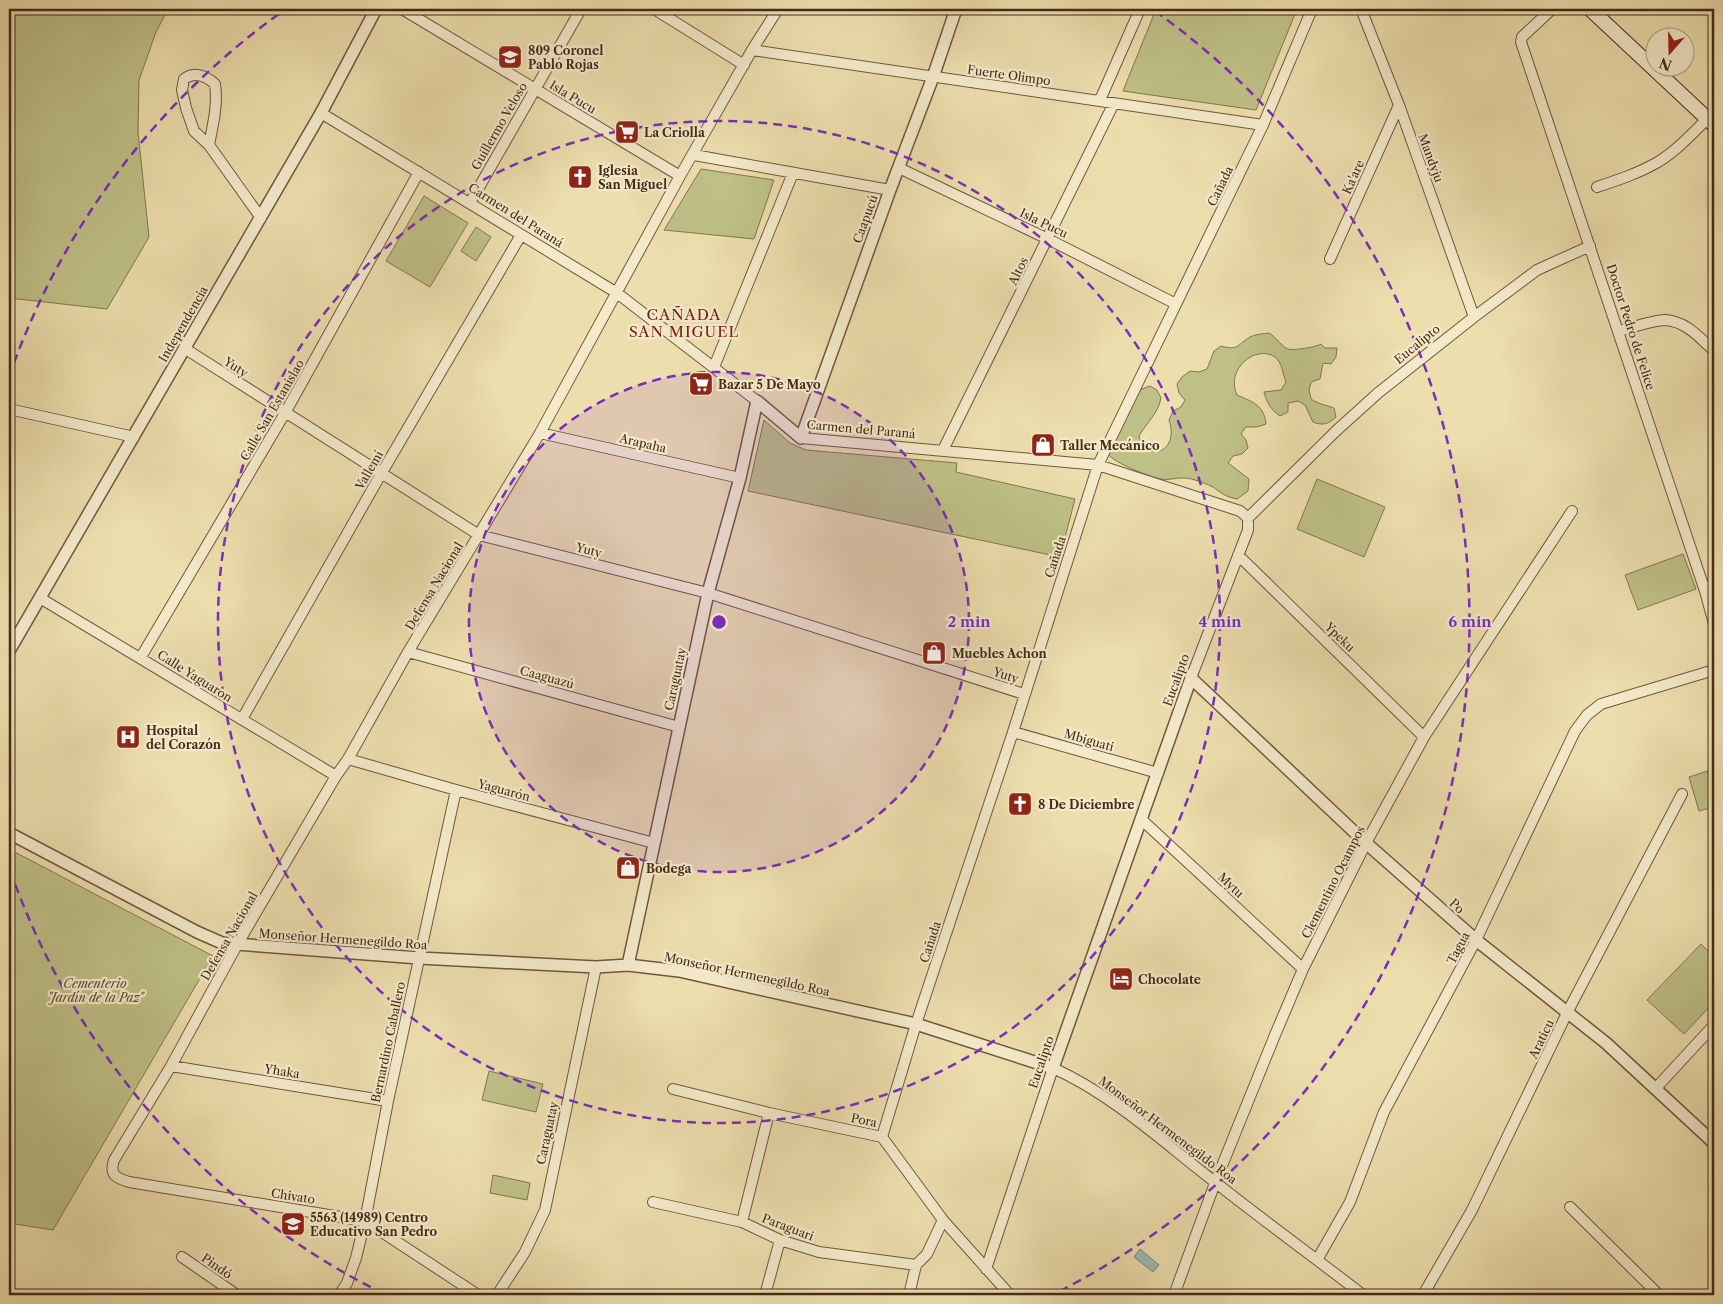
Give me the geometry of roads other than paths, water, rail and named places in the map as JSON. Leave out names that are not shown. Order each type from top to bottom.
[{"type":"main road","points":[[1590,9],[1711,122]]},
{"type":"street","name":"Independencia","points":[[9,652],[321,113],[376,9]]},
{"type":"street","name":"Isla Pucu","points":[[402,9],[680,176]]},
{"type":"street","name":"Guillermo Veloso","points":[[470,203],[581,9]]},
{"type":"street","points":[[654,9],[744,65]]},
{"type":"street","name":"Defensa Nacional","points":[[114,1175],[111,1168],[114,1160],[171,1066],[237,945],[336,776],[348,759],[408,652],[540,433],[680,176],[694,155],[752,50],[778,9]]},
{"type":"street","name":"Caapucú","points":[[801,438],[956,9]]},
{"type":"street","points":[[1100,100],[1140,9]]},
{"type":"street","name":"Cañada","points":[[882,1137],[916,1024],[1013,732],[1098,465],[1263,125],[1312,9]]},
{"type":"street","name":"Mandyju","points":[[1361,9],[1399,105],[1474,317]]},
{"type":"street","name":"Doctor Pedro de Felice","points":[[1552,9],[1522,36],[1522,40],[1705,591],[1714,624]]},
{"type":"street","name":"Fuerte Olimpo","points":[[752,50],[1263,125]]},
{"type":"street","points":[[209,145],[217,103],[215,84],[208,78],[200,75],[188,76],[184,79],[182,90],[194,131],[209,145],[260,218]]},
{"type":"street","name":"Altos","points":[[943,450],[1114,103]]},
{"type":"street","name":"Ka'are","points":[[1330,259],[1399,105]]},
{"type":"street","name":"Carmen del Paraná","points":[[321,113],[617,293],[757,400],[801,438],[1098,465],[1240,511],[1248,518]]},
{"type":"street","points":[[1597,187],[1625,177],[1658,161],[1711,122]]},
{"type":"street","points":[[694,155],[890,190]]},
{"type":"street","name":"Isla Pucu","points":[[899,168],[1048,239],[1176,304]]},
{"type":"street","name":"Calle San Estanislao","points":[[141,657],[286,413],[419,172]]},
{"type":"street","points":[[714,367],[793,173]]},
{"type":"street","name":"Vallemí","points":[[242,719],[521,235]]},
{"type":"street","name":"Eucalipto","points":[[986,1269],[1053,1068],[1191,678],[1248,530],[1248,518],[1336,431],[1378,393],[1537,270],[1590,246]]},
{"type":"street","points":[[1619,331],[1664,320],[1680,323],[1692,330],[1714,351]]},
{"type":"street","name":"Yuty","points":[[184,348],[479,535],[708,593],[1024,694]]},
{"type":"street","name":"Caraguatay","points":[[628,965],[708,593],[740,478],[757,400]]},
{"type":"street","points":[[9,410],[134,437]]},
{"type":"street","name":"Arapaha","points":[[540,433],[740,478]]},
{"type":"street","name":"Clementino Ocampos","points":[[1174,1295],[1215,1183],[1303,969],[1366,843],[1424,737],[1572,511]]},
{"type":"street","name":"Ypeku","points":[[1238,555],[1424,737]]},
{"type":"street","points":[[1705,591],[1714,582]]},
{"type":"street","name":"Calle Yaguaron","points":[[40,598],[336,776]]},
{"type":"street","name":"Caaguazú","points":[[408,652],[679,726]]},
{"type":"street","name":"Tagua","points":[[1317,1260],[1350,1202],[1384,1112],[1476,940],[1575,732],[1587,714],[1601,704],[1714,670]]},
{"type":"street","name":"Po","points":[[1191,678],[1366,843],[1476,940],[1606,1042],[1714,1143]]},
{"type":"street","name":"Mbiguati","points":[[1013,732],[1158,773]]},
{"type":"street","name":"Yaguarón","points":[[348,759],[654,843]]},
{"type":"street","name":"Bernardino Caballero","points":[[339,1295],[347,1283],[353,1266],[365,1221],[388,1101],[456,790]]},
{"type":"street","name":"Araticu","points":[[1423,1295],[1472,1210],[1568,1012],[1682,794]]},
{"type":"street","name":"Mytu","points":[[1142,820],[1303,969]]},
{"type":"street","name":"Monseñor Hermenegildo Roa","points":[[9,833],[222,944],[419,958],[596,967],[628,965],[679,971],[916,1024],[1053,1068],[1074,1078],[1129,1115],[1363,1295]]},
{"type":"street","name":"Caraguatay","points":[[497,1295],[525,1252],[545,1210],[596,967]]},
{"type":"street","points":[[1656,1088],[1714,1025]]},
{"type":"street","name":"Yhaka","points":[[171,1066],[388,1101]]},
{"type":"street","name":"Pora","points":[[672,1089],[769,1113],[882,1137],[944,1220],[1010,1295]]},
{"type":"street","points":[[742,1222],[769,1113]]},
{"type":"street","name":"Chivato","points":[[114,1175],[129,1182],[365,1221],[478,1295]]},
{"type":"street","name":"Paraguari","points":[[653,1202],[742,1222],[780,1240],[819,1252],[916,1265]]},
{"type":"street","points":[[1570,1207],[1659,1295]]},
{"type":"street","points":[[909,1295],[916,1265],[927,1254],[944,1220]]},
{"type":"street","points":[[765,1295],[780,1240]]},
{"type":"street","name":"Pindó","points":[[182,1257],[238,1295]]},
{"type":"water","points":[[1140,1249],[1159,1265],[1153,1272],[1134,1257]]},
{"type":"place","name":"809 Coronel Pablo Rojas","points":[[510,57]]},
{"type":"place","name":"La Criolla","points":[[627,132]]},
{"type":"place","name":"Iglesia San Miguel","points":[[580,177]]},
{"type":"place","name":"Bazar 5 De Mayo","points":[[701,384]]},
{"type":"place","name":"Taller Mecánico","points":[[1043,445]]},
{"type":"place","name":"Muebles Achon","points":[[934,653]]},
{"type":"place","name":"Hospital del Corazón","points":[[128,737]]},
{"type":"place","name":"8 De Diciembre","points":[[1020,804]]},
{"type":"place","name":"Bodega","points":[[628,868]]},
{"type":"place","name":"Chocolate","points":[[1121,979]]},
{"type":"place","name":"5563 (14989) Centro Educativo San Pedro","points":[[293,1224]]},
{"type":"district","name":"CAÑADA SAN MIGUEL","points":[[684,322]]},
{"type":"park label","name":"Cementerio \"Jardín de la Paz\"","points":[[95,990]]}]
